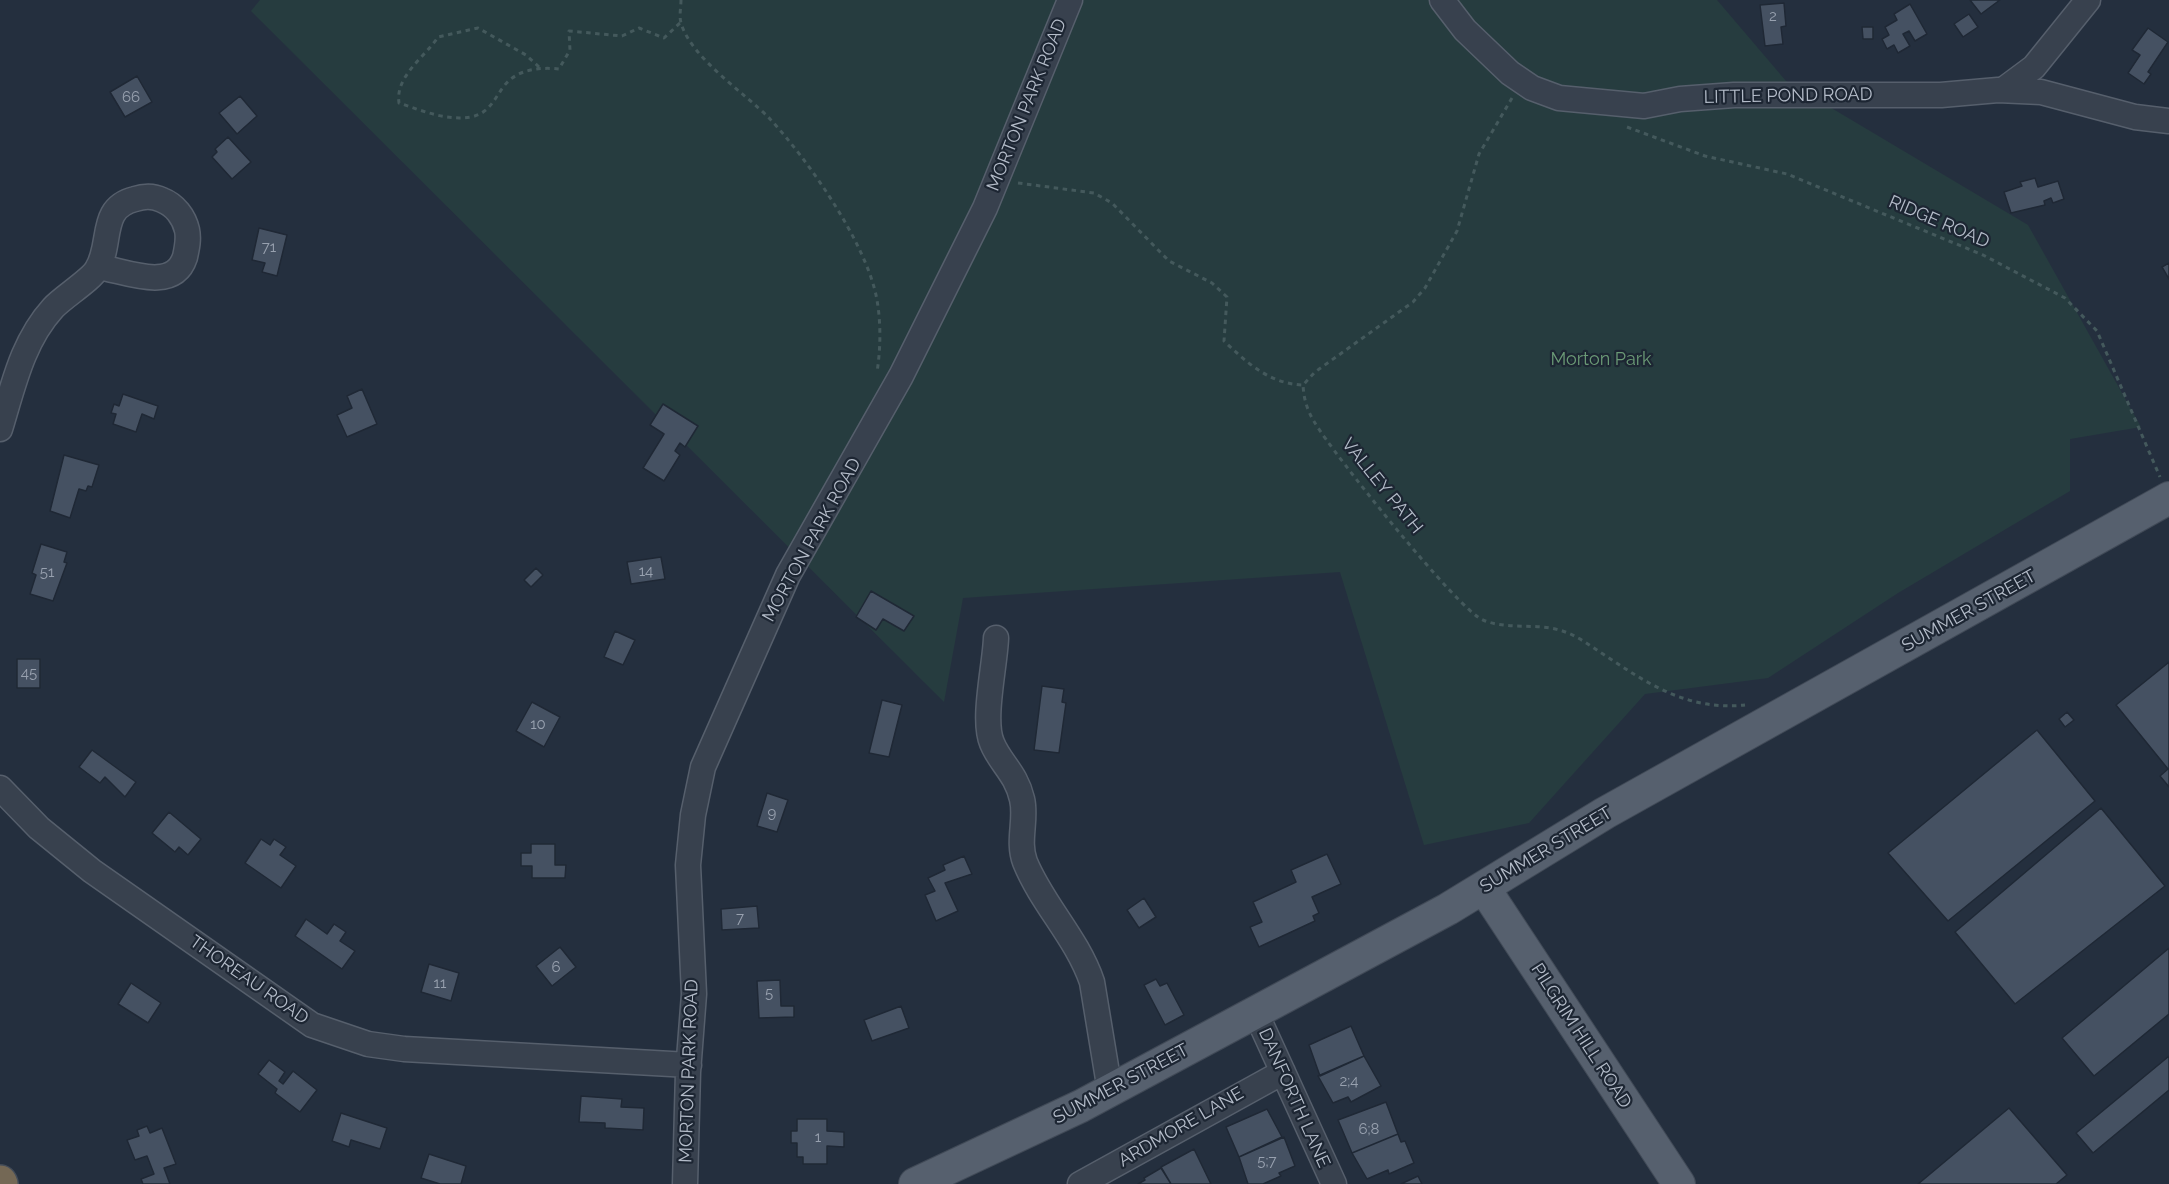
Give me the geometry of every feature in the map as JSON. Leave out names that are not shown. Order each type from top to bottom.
[{"type":"main road","name":"SUMMER STREET","points":[[915,1184],[1013,1140],[1110,1090],[1484,888],[1605,813],[2166,491]]},
{"type":"main road","name":"PILGRIM HILL ROAD","points":[[1484,888],[1678,1184]]},
{"type":"street","name":"MORTON PARK ROAD","points":[[685,1184],[694,994],[688,865],[693,815],[704,767],[788,575],[901,376],[996,182],[1070,0]]},
{"type":"street","name":"LITTLE POND ROAD","points":[[1442,0],[1472,37],[1523,81],[1558,98],[1644,106],[1680,99],[1734,95],[1941,95],[2003,90],[2041,92],[2135,117],[2169,121]]},
{"type":"street","points":[[2003,90],[2034,67],[2088,0]]},
{"type":"street","points":[[0,429],[15,377],[31,338],[52,309],[98,267]]},
{"type":"street","points":[[996,638],[988,725],[992,744],[1016,780],[1023,801],[1020,840],[1024,860],[1042,896],[1087,966],[1110,1090]]},
{"type":"street","name":"THOREAU ROAD","points":[[0,788],[39,828],[92,871],[312,1025],[368,1044],[405,1049],[689,1065]]},
{"type":"street","name":"DANFORTH LANE","points":[[1255,1011],[1334,1184]]},
{"type":"street","name":"ARDMORE LANE","points":[[1080,1184],[1283,1071]]},
{"type":"path","points":[[681,0],[681,22],[690,41],[771,120],[818,178],[836,207],[875,292],[880,320],[877,377]]},
{"type":"path","points":[[538,67],[526,55],[478,28],[438,37],[429,51],[412,67],[397,93],[399,103],[445,118],[473,117],[491,108],[505,84],[538,67],[559,69],[570,50],[569,31],[622,36],[639,28],[664,38],[681,22]]},
{"type":"path","points":[[996,182],[1042,185],[1094,193],[1112,203],[1169,261],[1212,283],[1227,297],[1224,341],[1247,363],[1284,384],[1303,385],[1323,366],[1413,302],[1425,288],[1457,231],[1479,154],[1523,81]]},
{"type":"path","name":"RIDGE ROAD","points":[[1625,126],[1705,156],[1787,174],[1983,255],[2065,298],[2097,331],[2166,491]]},
{"type":"path","name":"VALLEY PATH","points":[[1303,385],[1304,403],[1316,424],[1452,593],[1481,620],[1560,630],[1579,638],[1647,685],[1683,700],[1736,706],[1747,705]]},
{"type":"green space","name":"Morton Park","points":[[260,0],[1717,0],[1786,81],[2028,225],[2141,427],[2070,439],[2070,491],[1898,593],[1768,678],[1645,694],[1529,823],[1424,845],[1340,572],[963,598],[944,702],[251,11]]},
{"type":"building","points":[[1970,0],[2000,0],[1981,14]]},
{"type":"building","points":[[1784,3],[1786,26],[1781,27],[1783,44],[1765,46],[1760,5]]},
{"type":"building","points":[[1910,4],[1927,34],[1915,41],[1909,31],[1903,34],[1910,46],[1898,53],[1894,45],[1887,49],[1882,39],[1889,35],[1885,27],[1897,20],[1894,14]]},
{"type":"building","points":[[1969,14],[1978,27],[1963,37],[1954,24]]},
{"type":"building","points":[[1862,27],[1873,27],[1873,39],[1863,39]]},
{"type":"building","points":[[2148,28],[2168,42],[2148,72],[2151,74],[2144,84],[2128,73],[2140,55],[2132,50]]},
{"type":"building","points":[[137,76],[152,102],[125,117],[110,92]]},
{"type":"building","points":[[240,96],[257,116],[237,134],[219,113]]},
{"type":"building","points":[[228,137],[251,162],[232,179],[212,157],[217,152],[215,149]]},
{"type":"building","points":[[2035,178],[2038,187],[2058,181],[2064,199],[2053,203],[2051,198],[2044,201],[2045,205],[2011,213],[2004,192],[2022,186],[2020,182]]},
{"type":"building","points":[[259,228],[287,235],[277,276],[262,272],[265,263],[252,260]]},
{"type":"building","points":[[2169,263],[2169,279],[2162,267]]},
{"type":"building","points":[[362,389],[377,424],[347,437],[337,415],[352,408],[347,396]]},
{"type":"building","points":[[123,394],[158,406],[154,419],[142,414],[136,432],[113,424],[116,414],[111,413],[114,404],[119,406]]},
{"type":"building","points":[[663,404],[698,426],[685,447],[680,443],[675,451],[680,455],[664,481],[643,468],[664,434],[650,425]]},
{"type":"building","points":[[64,455],[99,465],[92,487],[88,486],[86,491],[79,489],[70,518],[50,511]]},
{"type":"building","points":[[41,544],[67,552],[64,562],[67,563],[53,601],[30,594],[36,575],[32,573]]},
{"type":"building","points":[[661,557],[665,579],[631,584],[627,562]]},
{"type":"building","points":[[536,568],[543,575],[531,587],[524,580]]},
{"type":"building","points":[[871,591],[914,616],[904,631],[883,619],[876,630],[856,617]]},
{"type":"building","points":[[615,631],[635,640],[623,665],[604,657]]},
{"type":"building","points":[[17,659],[40,659],[40,688],[17,688]]},
{"type":"building","points":[[2169,662],[2169,787],[2160,776],[2168,769],[2116,705]]},
{"type":"building","points":[[1042,686],[1064,689],[1062,702],[1066,703],[1059,753],[1034,750]]},
{"type":"building","points":[[882,700],[902,705],[889,757],[869,753]]},
{"type":"building","points":[[532,702],[560,717],[544,747],[516,731]]},
{"type":"building","points":[[2067,712],[2074,720],[2065,727],[2059,719]]},
{"type":"building","points":[[2037,730],[2095,801],[1948,921],[1888,853]]},
{"type":"building","points":[[92,750],[136,782],[125,797],[105,777],[100,783],[79,767]]},
{"type":"building","points":[[767,793],[788,800],[777,832],[757,826]]},
{"type":"building","points":[[2101,808],[2165,886],[2015,1004],[1955,932]]},
{"type":"building","points":[[169,812],[201,839],[188,855],[179,847],[175,852],[152,833]]},
{"type":"building","points":[[261,839],[270,845],[274,839],[286,847],[280,855],[296,866],[281,888],[245,863]]},
{"type":"building","points":[[531,844],[555,844],[555,865],[566,865],[565,878],[532,878],[532,866],[521,866],[521,853],[531,853]]},
{"type":"building","points":[[1327,854],[1341,884],[1312,897],[1319,913],[1313,916],[1315,921],[1259,947],[1250,927],[1262,922],[1253,902],[1296,882],[1291,870]]},
{"type":"building","points":[[964,856],[972,874],[945,883],[958,911],[936,921],[925,895],[935,891],[928,878],[945,870],[943,865]]},
{"type":"building","points":[[1144,898],[1156,917],[1139,928],[1127,910]]},
{"type":"building","points":[[757,906],[759,928],[722,930],[721,909]]},
{"type":"building","points":[[306,919],[327,934],[334,924],[346,932],[340,941],[355,951],[342,969],[295,936]]},
{"type":"building","points":[[560,947],[576,967],[552,986],[536,966]]},
{"type":"building","points":[[2169,948],[2169,1014],[2094,1076],[2062,1038]]},
{"type":"building","points":[[429,964],[459,973],[451,1001],[421,992]]},
{"type":"building","points":[[1156,979],[1160,986],[1167,983],[1184,1015],[1165,1025],[1144,985]]},
{"type":"building","points":[[780,980],[781,1006],[794,1006],[794,1017],[759,1018],[757,981]]},
{"type":"building","points":[[131,983],[161,1003],[148,1023],[118,1004]]},
{"type":"building","points":[[901,1006],[909,1028],[872,1041],[864,1020]]},
{"type":"building","points":[[1351,1026],[1364,1056],[1320,1076],[1309,1045]]},
{"type":"building","points":[[1364,1056],[1381,1086],[1351,1102],[1348,1097],[1333,1103],[1318,1076]]},
{"type":"building","points":[[2169,1056],[2169,1090],[2093,1153],[2076,1133]]},
{"type":"building","points":[[269,1060],[285,1072],[279,1081],[283,1084],[293,1071],[317,1090],[300,1112],[275,1093],[277,1089],[258,1074]]},
{"type":"building","points":[[581,1096],[622,1099],[621,1107],[644,1108],[643,1130],[605,1128],[605,1123],[579,1122]]},
{"type":"building","points":[[1386,1102],[1398,1134],[1352,1153],[1338,1120]]},
{"type":"building","points":[[2009,1108],[2067,1175],[2056,1184],[1918,1184]]},
{"type":"building","points":[[1267,1109],[1282,1137],[1239,1157],[1226,1127]]},
{"type":"building","points":[[341,1113],[387,1128],[380,1149],[351,1140],[349,1147],[332,1141]]},
{"type":"building","points":[[797,1119],[827,1119],[827,1131],[844,1132],[844,1147],[827,1146],[827,1164],[803,1164],[803,1157],[797,1157],[797,1143],[791,1143],[791,1131],[797,1131]]},
{"type":"building","points":[[147,1126],[150,1133],[162,1128],[176,1164],[164,1168],[170,1184],[143,1184],[141,1179],[154,1174],[147,1156],[135,1160],[127,1140],[139,1136],[137,1130]]},
{"type":"building","points":[[1398,1134],[1401,1142],[1405,1141],[1414,1163],[1389,1174],[1388,1170],[1367,1179],[1352,1153]]},
{"type":"building","points":[[1284,1137],[1295,1166],[1279,1173],[1281,1176],[1263,1184],[1248,1184],[1239,1157]]},
{"type":"building","points":[[1194,1149],[1211,1184],[1171,1184],[1161,1167]]},
{"type":"building","points":[[429,1154],[466,1166],[461,1184],[440,1184],[421,1178]]},
{"type":"building","points":[[1161,1168],[1171,1184],[1138,1184],[1145,1180],[1144,1178]]},
{"type":"building","points":[[1418,1176],[1422,1184],[1401,1184]]}]
